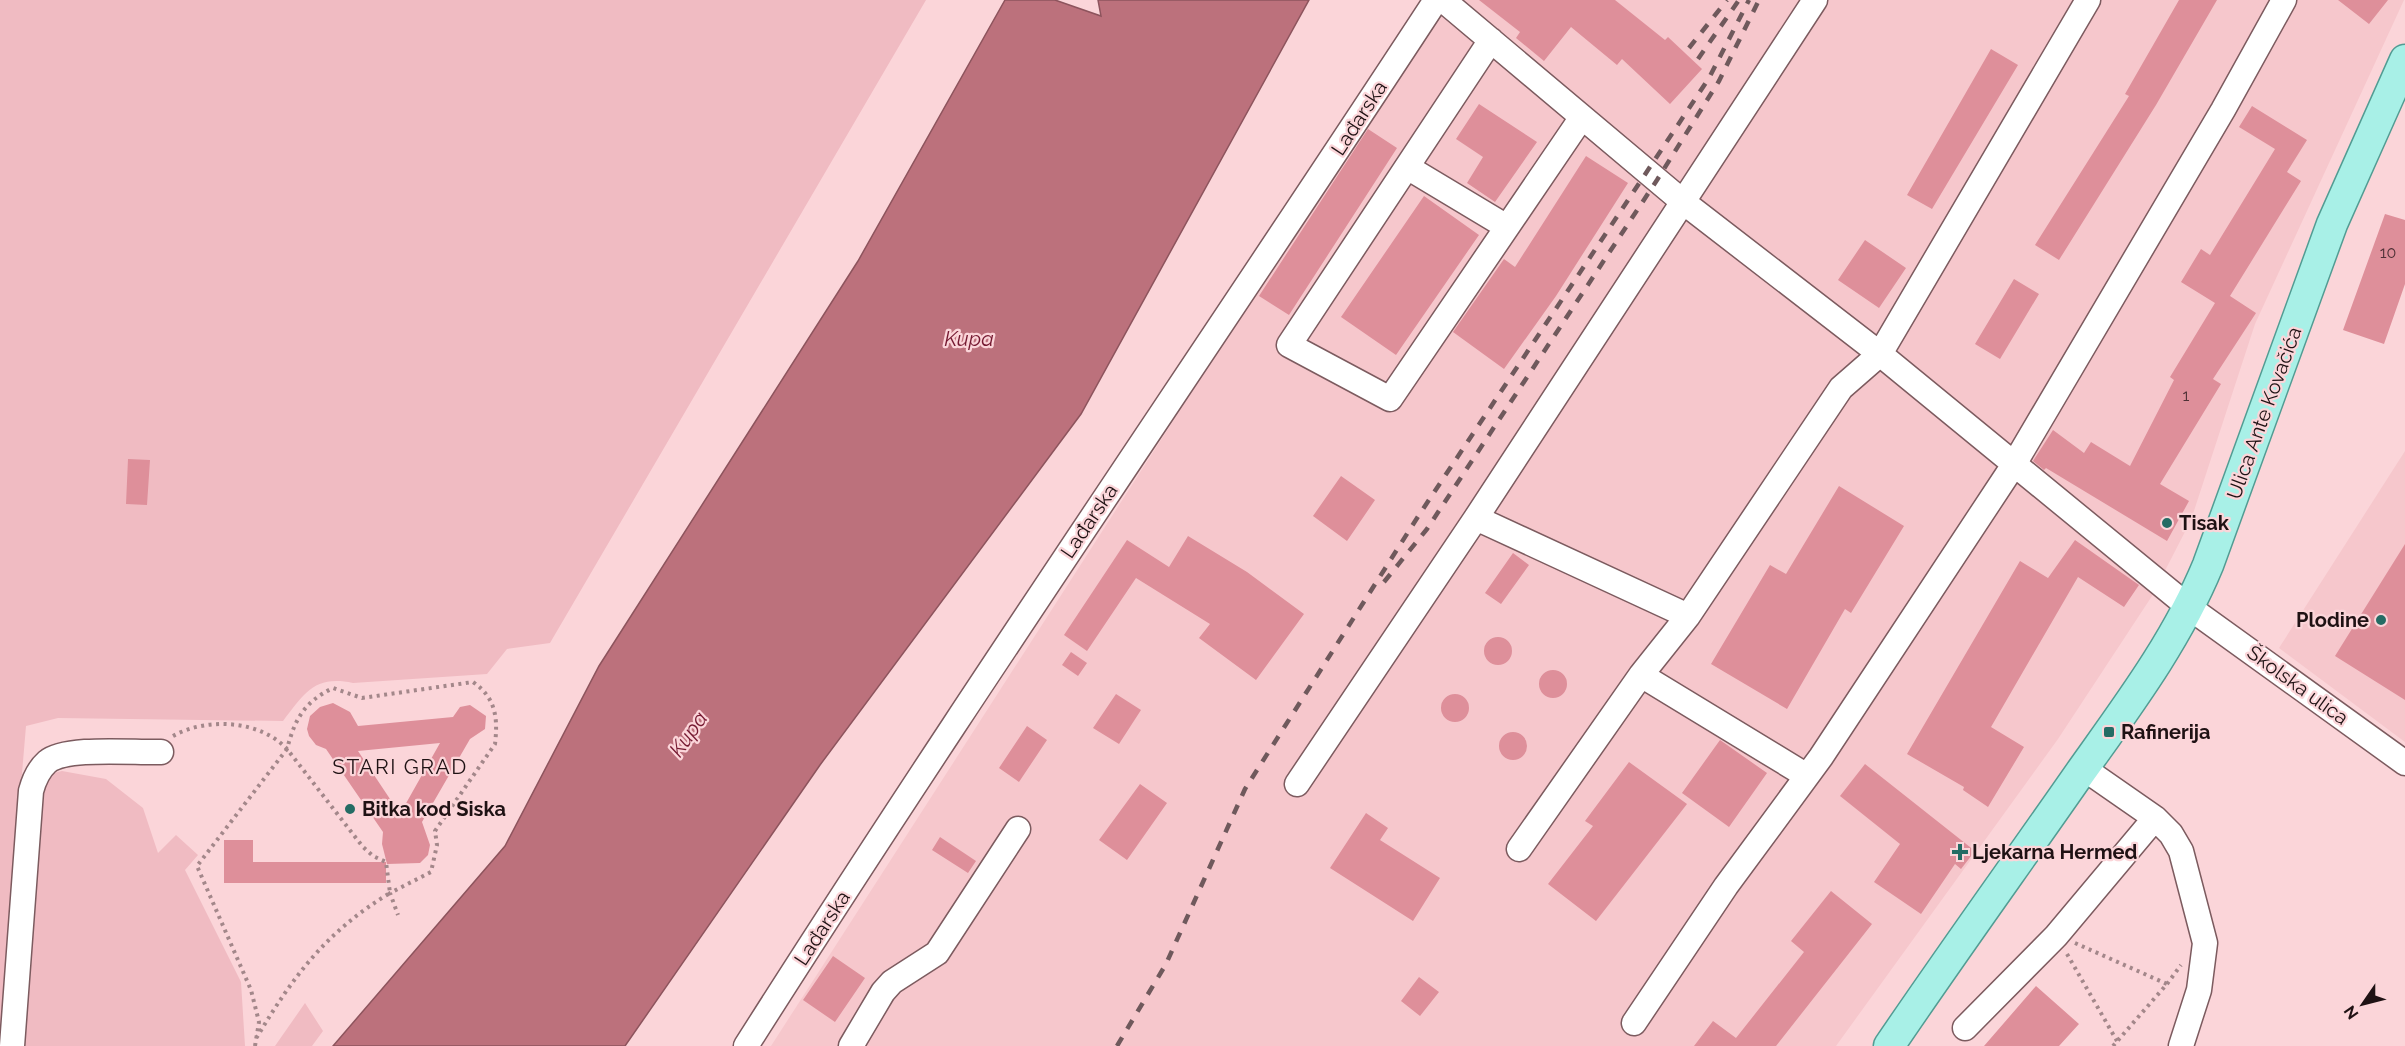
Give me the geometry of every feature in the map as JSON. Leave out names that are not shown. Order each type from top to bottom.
[{"type":"main road","name":"Ulica Ante Kovačića","points":[[1889,1046],[2174,638],[2190,608],[2208,566],[2332,224],[2405,60]]},
{"type":"street","name":"Lađarska","points":[[746,1046],[1057,568],[1237,304],[1436,0]]},
{"type":"street","name":"Školska ulica","points":[[1443,0],[1682,201],[1880,354],[2013,466],[2190,608],[2405,763]]},
{"type":"street","points":[[1297,784],[1476,518],[1815,0]]},
{"type":"street","points":[[1519,849],[1641,675],[1688,616],[1841,388],[1880,354],[2088,0]]},
{"type":"street","points":[[1634,1023],[1726,886],[1807,776],[2013,466],[2223,110],[2284,0]]},
{"type":"street","points":[[1491,40],[1289,345],[1390,399],[1582,117]]},
{"type":"street","points":[[1407,167],[1507,226]]},
{"type":"street","points":[[1476,518],[1688,616]]},
{"type":"street","points":[[1641,675],[1807,776]]},
{"type":"street","points":[[12,1046],[31,790],[36,775],[47,762],[62,754],[161,752]]},
{"type":"street","points":[[2084,768],[2155,818],[2171,834],[2181,851],[2205,943],[2199,990],[2181,1046]]},
{"type":"street","points":[[1965,1028],[2056,936],[2155,818]]},
{"type":"street","points":[[851,1046],[883,992],[892,982],[938,953],[1018,829]]},
{"type":"path","points":[[255,1046],[256,1037],[259,1022],[251,990],[197,866],[287,749],[293,728],[315,697],[333,688],[362,698],[473,682],[484,690],[494,703],[497,729],[495,744],[435,831],[437,845],[431,872],[356,914],[331,937],[280,999],[256,1037]]},
{"type":"path","points":[[161,752],[164,741],[176,734],[189,728],[214,724],[260,730],[276,737],[363,847],[373,856],[386,862],[390,893],[398,915]]},
{"type":"path","points":[[2056,936],[2117,1041]]},
{"type":"path","points":[[2056,936],[2167,984],[2113,1046]]},
{"type":"shaded area","points":[[0,0],[926,0],[550,643],[507,649],[487,674],[320,684],[312,688],[298,702],[283,721],[58,718],[26,726],[0,1033]]},
{"type":"shaded area","points":[[1444,0],[2404,0],[2255,324],[2191,520],[2152,596],[2058,739],[1836,1046],[771,1046]]},
{"type":"shaded area","points":[[2405,451],[2405,742],[2279,648]]},
{"type":"shaded area","points":[[62,771],[106,779],[143,808],[158,853],[176,835],[198,855],[185,870],[241,982],[245,1046],[18,1046],[40,776]]},
{"type":"shaded area","points":[[305,1003],[323,1031],[312,1046],[275,1046]]},
{"type":"water","name":"Kupa","points":[[1005,0],[1055,0],[1101,16],[1098,0],[1309,0],[1081,414],[820,765],[625,1046],[333,1046],[505,846],[599,666],[858,261]]},
{"type":"building","points":[[1479,0],[1615,0],[1665,40],[1668,37],[1702,69],[1670,104],[1622,59],[1617,65],[1571,27],[1544,61],[1516,38],[1520,32]]},
{"type":"building","points":[[2179,0],[2217,0],[2156,105],[2059,260],[2035,245],[2129,96],[2125,94]]},
{"type":"building","points":[[2338,0],[2388,0],[2369,24]]},
{"type":"building","points":[[1991,49],[2018,65],[1932,209],[1907,195]]},
{"type":"building","points":[[1479,104],[1537,142],[1495,202],[1467,183],[1483,157],[1456,139]]},
{"type":"building","points":[[2252,106],[2307,140],[2287,172],[2301,181],[2230,296],[2256,313],[2213,379],[2221,384],[2160,484],[2189,501],[2167,541],[2046,468],[2044,470],[2033,461],[2053,430],[2084,453],[2091,442],[2130,466],[2174,380],[2170,377],[2215,303],[2181,282],[2201,249],[2210,255],[2275,149],[2239,127]]},
{"type":"building","points":[[1368,129],[1397,148],[1289,315],[1259,296]]},
{"type":"building","points":[[1586,156],[1628,183],[1556,296],[1504,369],[1453,332],[1504,259],[1515,267]]},
{"type":"building","points":[[1424,196],[1479,235],[1396,355],[1341,317]]},
{"type":"building","points":[[2385,214],[2405,220],[2405,284],[2384,344],[2343,330]]},
{"type":"building","points":[[1865,240],[1906,268],[1879,308],[1838,280]]},
{"type":"building","points":[[2014,279],[2039,294],[2000,359],[1975,344]]},
{"type":"building","points":[[128,459],[150,460],[147,505],[126,504]]},
{"type":"building","points":[[1341,476],[1375,500],[1347,541],[1313,516]]},
{"type":"building","points":[[1839,486],[1904,526],[1851,613],[1845,609],[1787,709],[1711,664],[1770,565],[1786,574]]},
{"type":"building","points":[[1188,536],[1247,572],[1304,614],[1256,680],[1199,638],[1210,624],[1136,578],[1087,651],[1064,635],[1127,540],[1169,567]]},
{"type":"building","points":[[2075,540],[2139,585],[2124,607],[2078,577],[1991,727],[2024,747],[1988,807],[1963,790],[1964,787],[1907,754],[2020,561],[2048,578]]},
{"type":"building","name":"Plodine","points":[[2405,544],[2405,700],[2335,656]]},
{"type":"building","points":[[1513,553],[1529,565],[1501,604],[1485,593]]},
{"type":"building","points":[[1498,637],[1508,641],[1512,651],[1508,661],[1498,665],[1488,661],[1484,651],[1488,641]]},
{"type":"building","points":[[1071,652],[1087,663],[1078,676],[1062,665]]},
{"type":"building","points":[[1553,670],[1563,674],[1567,684],[1563,694],[1553,698],[1543,694],[1539,684],[1543,674]]},
{"type":"building","points":[[1116,694],[1141,710],[1119,744],[1093,728]]},
{"type":"building","points":[[1455,694],[1465,698],[1469,708],[1465,718],[1455,722],[1445,718],[1441,708],[1445,698]]},
{"type":"building","points":[[333,703],[350,712],[358,726],[453,717],[460,707],[470,705],[486,716],[485,729],[470,739],[422,822],[430,845],[428,855],[420,863],[387,864],[382,844],[383,832],[326,749],[316,745],[309,736],[307,729],[310,716],[320,707]],"holes":[[[440,743],[400,814],[358,751]]]},
{"type":"building","points":[[1027,726],[1047,740],[1019,782],[999,768]]},
{"type":"building","points":[[1513,732],[1523,736],[1527,746],[1523,756],[1513,760],[1503,756],[1499,746],[1503,736]]},
{"type":"building","points":[[1720,740],[1767,773],[1729,827],[1682,793]]},
{"type":"building","points":[[1629,762],[1687,804],[1596,921],[1548,884],[1593,826],[1585,821]]},
{"type":"building","points":[[1865,764],[1975,851],[1961,869],[1955,864],[1921,914],[1874,882],[1900,844],[1840,796]]},
{"type":"building","points":[[1140,784],[1167,803],[1127,860],[1099,840]]},
{"type":"building","points":[[1366,813],[1388,828],[1380,840],[1440,878],[1413,921],[1330,868]]},
{"type":"building","points":[[940,837],[976,861],[968,873],[932,850]]},
{"type":"building","points":[[224,840],[253,840],[253,862],[386,862],[386,883],[224,883]]},
{"type":"building","points":[[1831,891],[1872,924],[1776,1046],[1694,1046],[1713,1021],[1736,1038],[1804,952],[1791,941]]},
{"type":"building","points":[[833,956],[865,978],[835,1022],[803,1000]]},
{"type":"building","points":[[1419,977],[1439,992],[1420,1016],[1401,1001]]},
{"type":"building","points":[[2036,986],[2079,1024],[2059,1046],[1984,1046]]},
{"type":"railway","points":[[1689,48],[1727,0]]},
{"type":"railway","points":[[1698,59],[1739,0]]},
{"type":"railway","points":[[1117,1046],[1166,964],[1245,789],[1419,515],[1709,78],[1749,0]]},
{"type":"railway","points":[[1384,582],[1427,529],[1657,180],[1719,81],[1759,0]]},
{"type":"place","name":"Tisak","points":[[2167,523]]},
{"type":"place","name":"Plodine","points":[[2381,620]]},
{"type":"place","name":"Rafinerija","points":[[2109,732]]},
{"type":"place","name":"Bitka kod Siska","points":[[350,809]]},
{"type":"place","name":"Ljekarna Hermed","points":[[1960,852]]},
{"type":"district","name":"STARI GRAD","points":[[400,766]]}]
